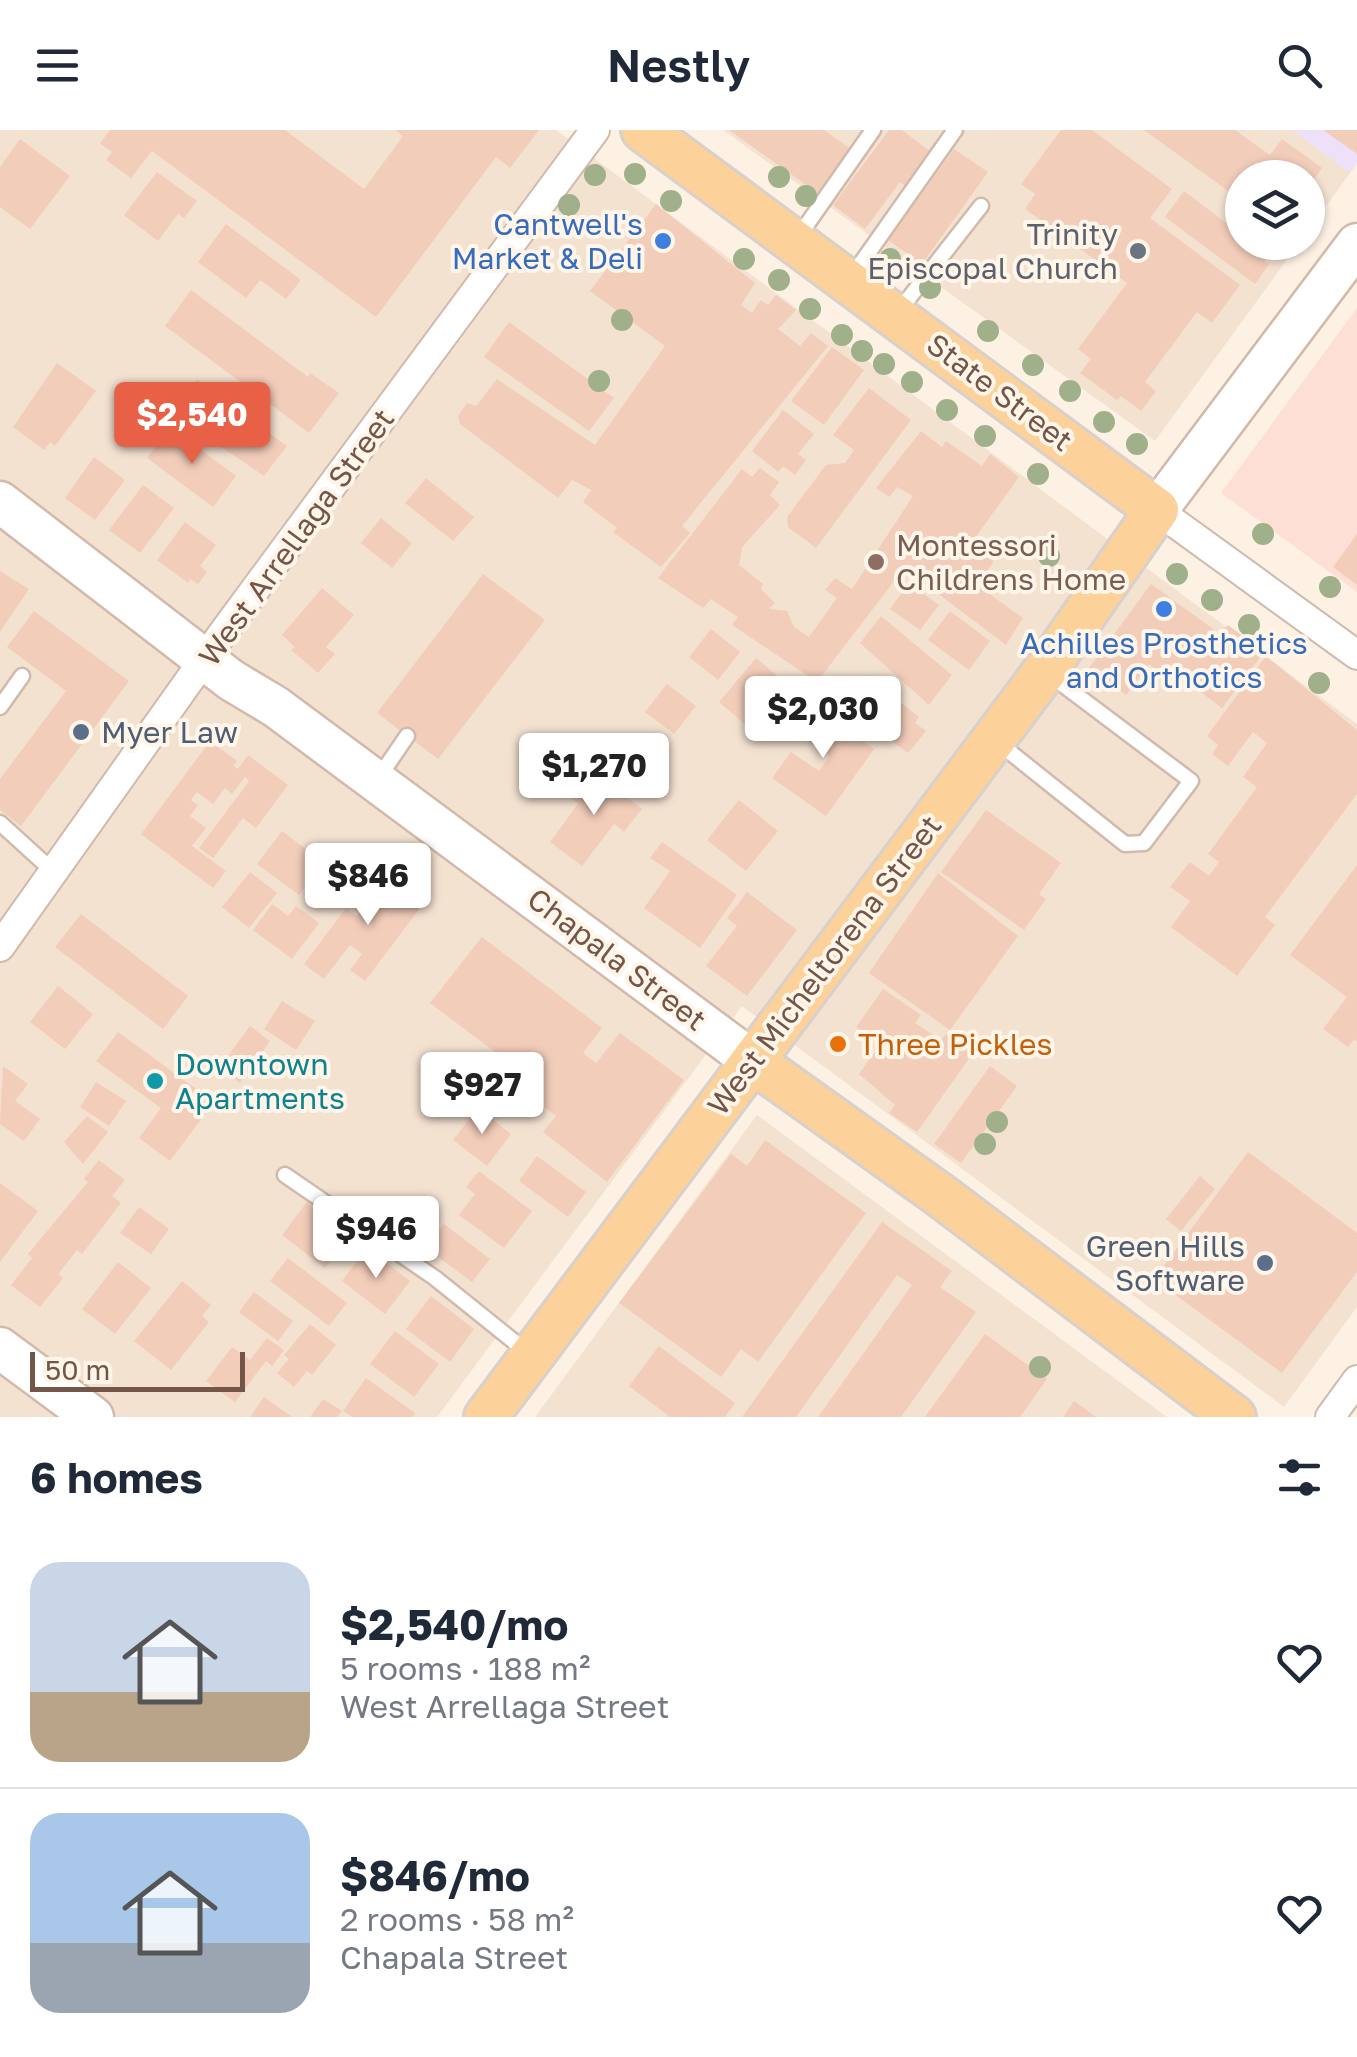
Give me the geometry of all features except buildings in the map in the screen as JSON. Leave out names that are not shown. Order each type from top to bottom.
[{"type":"main road","name":"State Street","points":[[643,130],[1157,510]]},
{"type":"main road","name":"West Micheltorena Street","points":[[486,1417],[1045,671],[1157,510]]},
{"type":"main road","name":"Chapala Street","points":[[754,1062],[940,1195],[1234,1417]]},
{"type":"street","name":"West Arrellaga Street","points":[[0,947],[205,660],[595,130]]},
{"type":"street","points":[[1157,510],[1357,244]]},
{"type":"street","name":"Chapala Street","points":[[0,502],[205,660],[376,781],[754,1062]]},
{"type":"street","name":"State Street","points":[[1157,510],[1357,655]]},
{"type":"street","points":[[0,1348],[94,1417]]},
{"type":"street","points":[[1330,1417],[1357,1380]]},
{"type":"lane","points":[[796,241],[873,130]]},
{"type":"lane","points":[[849,280],[955,130]]},
{"type":"lane","points":[[896,315],[981,206]]},
{"type":"lane","points":[[993,738],[1125,844],[1144,843],[1190,781],[1045,671]]},
{"type":"lane","points":[[0,706],[22,676]]},
{"type":"lane","points":[[376,781],[407,736]]},
{"type":"lane","points":[[0,823],[56,873]]},
{"type":"lane","points":[[285,1175],[435,1278],[532,1356]]},
{"type":"shaded area","points":[[0,130],[556,130],[1357,724],[1357,1307],[1284,1407],[742,1006],[437,1417],[0,1417]]},
{"type":"shaded area","points":[[723,130],[1293,130],[1350,173],[1325,208],[1325,160],[1225,160],[1225,260],[1287,260],[1155,441]]},
{"type":"shaded area","points":[[1293,130],[1357,130],[1357,163],[1350,173]]},
{"type":"shaded area","points":[[1357,308],[1357,592],[1221,493]]},
{"type":"shaded area","points":[[757,1115],[1167,1417],[535,1417]]},
{"type":"place","name":"Cantwell's Market & Deli","points":[[663,241]]},
{"type":"place","name":"Trinity Episcopal Church","points":[[1138,251]]},
{"type":"place","name":"Montessori Childrens Home","points":[[876,562]]},
{"type":"place","name":"Achilles Prosthetics and Orthotics","points":[[1164,609]]},
{"type":"place","name":"Myer Law","points":[[81,732]]},
{"type":"place","name":"Three Pickles","points":[[838,1044]]},
{"type":"place","name":"Downtown Apartments","points":[[155,1081]]},
{"type":"place","name":"Green Hills Software","points":[[1265,1263]]}]
